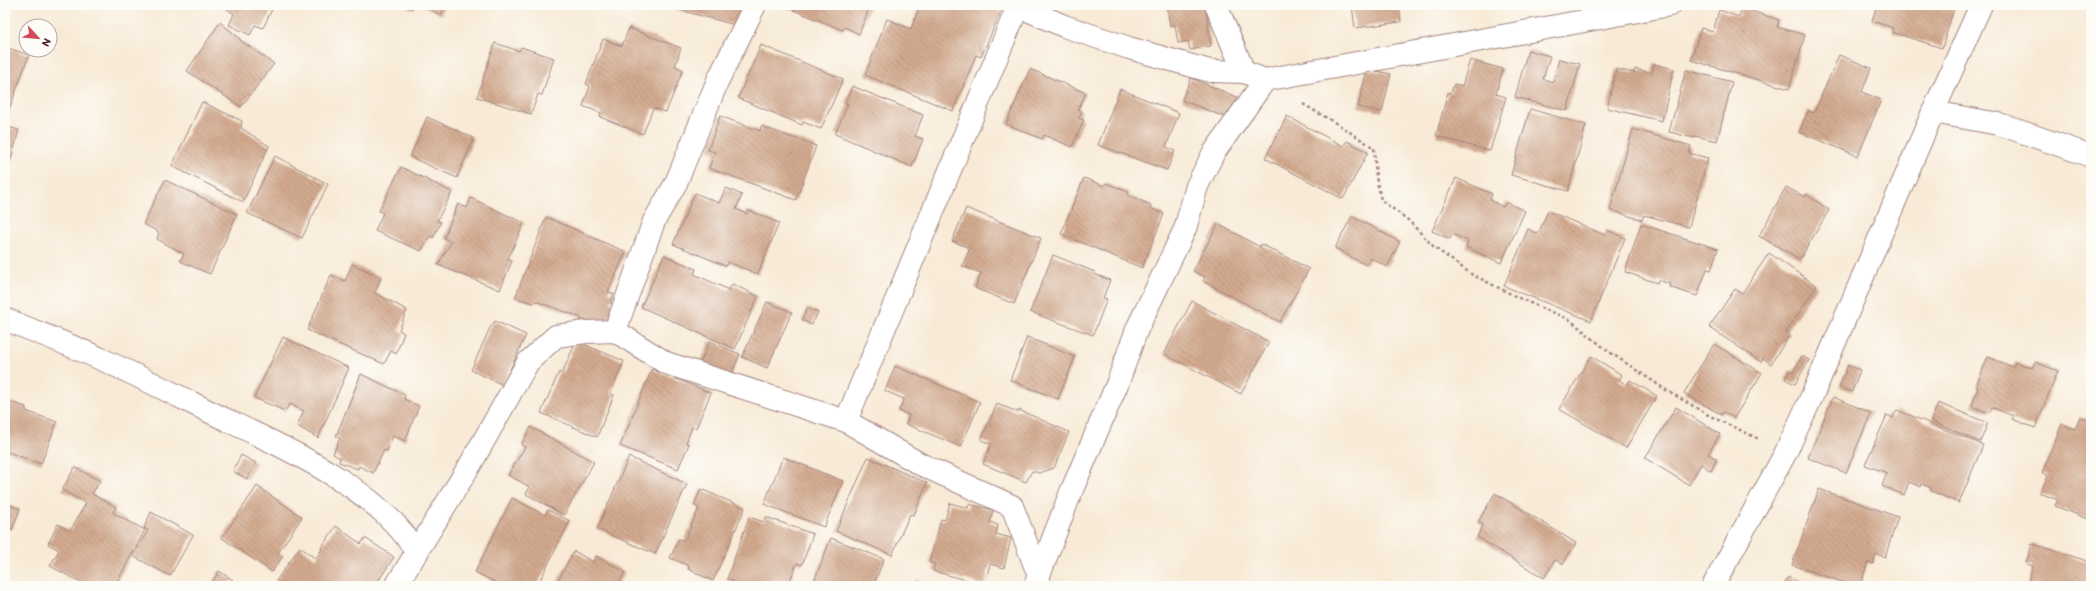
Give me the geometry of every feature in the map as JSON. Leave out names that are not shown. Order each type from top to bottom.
[{"type":"street","points":[[615,331],[654,221],[676,183],[718,80],[755,5]]},
{"type":"street","points":[[846,421],[1017,5],[1064,26],[1129,48],[1210,71],[1244,72],[1273,79],[1670,5]]},
{"type":"street","points":[[1216,5],[1244,72]]},
{"type":"street","points":[[1713,586],[1785,454],[1812,396],[1933,112],[1981,5]]},
{"type":"street","points":[[1037,581],[1071,492],[1118,382],[1137,329],[1185,229],[1198,186],[1213,154],[1273,79]]},
{"type":"street","points":[[1933,112],[1999,124],[2091,156]]},
{"type":"street","points":[[5,319],[103,360],[274,443],[333,476],[381,509],[407,537],[417,554]]},
{"type":"street","points":[[396,586],[417,554],[528,362],[556,336],[586,332],[615,331],[666,363],[846,421],[920,464],[1012,506],[1037,581]]},
{"type":"path","points":[[1273,79],[1287,96],[1339,125],[1374,148],[1376,177],[1380,200],[1408,220],[1434,247],[1471,274],[1521,299],[1570,320],[1608,351],[1666,390],[1710,416],[1785,454]]},
{"type":"building","points":[[222,5],[274,5],[263,28],[255,25],[250,35],[229,25],[234,14]]},
{"type":"building","points":[[404,5],[414,5],[412,9]]},
{"type":"building","points":[[421,5],[445,5],[441,15]]},
{"type":"building","points":[[677,5],[745,5],[739,26],[676,9]]},
{"type":"building","points":[[781,5],[870,6],[859,34],[845,27],[843,30]]},
{"type":"building","points":[[920,5],[1003,6],[981,57],[976,55],[953,111],[865,75],[887,19],[911,29]]},
{"type":"building","points":[[1167,5],[1205,5],[1211,46],[1190,50],[1188,41],[1178,43],[1175,25],[1170,26]]},
{"type":"building","points":[[1346,5],[1399,5],[1401,22],[1355,28],[1352,6],[1346,7]]},
{"type":"building","points":[[1877,5],[1955,5],[1942,48],[1892,32],[1893,28],[1872,21]]},
{"type":"building","points":[[1742,8],[1779,20],[1777,27],[1805,35],[1789,89],[1691,60],[1701,28],[1713,32],[1719,10],[1739,17]]},
{"type":"building","points":[[220,22],[240,40],[274,64],[241,107],[187,71]]},
{"type":"building","points":[[629,28],[681,48],[675,66],[683,70],[666,112],[653,108],[643,134],[600,117],[601,113],[583,106],[590,86],[586,84],[603,39],[622,46]]},
{"type":"building","points":[[495,43],[519,51],[521,47],[554,58],[542,95],[538,94],[531,114],[477,97]]},
{"type":"building","points":[[761,45],[843,79],[821,129],[803,122],[802,125],[738,98]]},
{"type":"building","points":[[5,47],[18,51],[18,58],[28,58],[7,115],[5,114]]},
{"type":"building","points":[[1528,50],[1550,56],[1543,79],[1553,82],[1559,59],[1580,64],[1567,111],[1515,97]]},
{"type":"building","points":[[1839,55],[1871,68],[1862,92],[1881,100],[1858,156],[1799,132],[1808,111],[1814,113]]},
{"type":"building","points":[[1470,60],[1503,69],[1496,94],[1506,97],[1490,151],[1436,136],[1448,92],[1451,93],[1454,84],[1462,86]]},
{"type":"building","points":[[1654,64],[1674,69],[1662,121],[1607,108],[1616,69],[1634,73],[1635,69],[1652,73]]},
{"type":"building","points":[[1030,69],[1086,93],[1078,109],[1082,111],[1079,118],[1084,120],[1072,147],[1044,135],[1042,139],[1006,124]]},
{"type":"building","points":[[1367,69],[1391,74],[1382,112],[1358,107]]},
{"type":"building","points":[[1686,70],[1732,82],[1717,141],[1695,136],[1694,138],[1669,132]]},
{"type":"building","points":[[1191,78],[1242,99],[1227,118],[1182,100]]},
{"type":"building","points":[[852,86],[923,115],[915,136],[923,139],[912,167],[835,134],[848,104],[845,103]]},
{"type":"building","points":[[1120,89],[1179,113],[1166,147],[1175,151],[1167,170],[1098,145]]},
{"type":"building","points":[[202,102],[242,121],[241,128],[269,146],[243,202],[172,166]]},
{"type":"building","points":[[1530,109],[1586,125],[1568,191],[1511,175]]},
{"type":"building","points":[[720,116],[760,131],[761,126],[816,146],[796,200],[709,168],[715,152],[708,150]]},
{"type":"building","points":[[1287,116],[1343,146],[1347,141],[1368,152],[1343,199],[1265,158]]},
{"type":"building","points":[[427,117],[474,138],[457,178],[410,157]]},
{"type":"building","points":[[5,126],[19,130],[5,181]]},
{"type":"building","points":[[1633,129],[1691,146],[1689,153],[1708,158],[1689,227],[1644,215],[1642,220],[1610,210]]},
{"type":"building","points":[[275,156],[328,184],[302,238],[247,213]]},
{"type":"building","points":[[401,167],[452,192],[437,221],[441,222],[433,238],[430,236],[421,251],[375,231],[383,213],[379,211]]},
{"type":"building","points":[[1084,178],[1104,186],[1106,183],[1129,192],[1128,195],[1151,205],[1150,208],[1164,214],[1142,268],[1061,234]]},
{"type":"building","points":[[1456,178],[1492,194],[1490,200],[1503,207],[1506,202],[1525,211],[1501,263],[1466,247],[1468,241],[1452,234],[1450,239],[1432,231]]},
{"type":"building","points":[[165,180],[237,214],[210,274],[180,261],[184,254],[157,239],[159,232],[143,224]]},
{"type":"building","points":[[1786,187],[1805,197],[1806,194],[1829,210],[1800,259],[1759,236]]},
{"type":"building","points":[[726,188],[742,195],[736,209],[747,214],[748,210],[779,223],[758,274],[728,262],[726,266],[673,244],[695,193],[719,203]]},
{"type":"building","points":[[471,198],[524,223],[508,259],[512,261],[500,290],[438,265],[451,242],[444,238],[458,204],[467,208]]},
{"type":"building","points":[[966,208],[1041,238],[1014,304],[975,288],[981,273],[962,266],[970,248],[952,241]]},
{"type":"building","points":[[1548,211],[1605,235],[1607,230],[1625,238],[1591,321],[1504,286],[1528,229],[1538,234]]},
{"type":"building","points":[[1352,216],[1400,242],[1387,267],[1371,258],[1366,265],[1335,248]]},
{"type":"building","points":[[546,217],[626,252],[608,292],[614,294],[610,303],[615,304],[612,317],[587,329],[580,317],[535,301],[534,303],[515,298]]},
{"type":"building","points":[[1218,224],[1260,247],[1261,244],[1309,269],[1280,322],[1203,281],[1205,277],[1193,271]]},
{"type":"building","points":[[1641,224],[1718,249],[1711,270],[1707,269],[1697,296],[1669,287],[1670,284],[1658,280],[1657,283],[1625,272]]},
{"type":"building","points":[[1769,253],[1817,286],[1786,332],[1790,334],[1771,364],[1763,358],[1761,362],[1709,327],[1735,289],[1742,293]]},
{"type":"building","points":[[664,255],[696,269],[694,274],[729,290],[732,284],[758,296],[735,349],[641,307]]},
{"type":"building","points":[[1053,255],[1095,272],[1094,274],[1110,280],[1103,298],[1107,299],[1093,335],[1030,312]]},
{"type":"building","points":[[352,264],[381,277],[375,293],[407,310],[399,330],[404,333],[396,354],[391,351],[384,364],[307,330],[331,275],[345,281]]},
{"type":"building","points":[[1192,301],[1269,342],[1241,394],[1164,354]]},
{"type":"building","points":[[767,302],[792,312],[767,368],[742,357]]},
{"type":"building","points":[[807,308],[818,312],[812,325],[802,320]]},
{"type":"building","points":[[495,321],[526,335],[503,385],[471,370],[490,328]]},
{"type":"building","points":[[283,337],[349,368],[318,438],[297,426],[304,411],[290,404],[285,411],[254,398]]},
{"type":"building","points":[[1027,337],[1075,357],[1058,399],[1010,380]]},
{"type":"building","points":[[576,341],[624,361],[610,394],[614,395],[597,437],[541,413],[559,372],[562,374]]},
{"type":"building","points":[[710,341],[740,354],[731,376],[700,363]]},
{"type":"building","points":[[1714,344],[1762,373],[1734,418],[1723,412],[1722,415],[1684,393]]},
{"type":"building","points":[[1591,356],[1622,375],[1619,380],[1627,385],[1630,380],[1657,396],[1626,448],[1559,409]]},
{"type":"building","points":[[1802,356],[1809,360],[1795,384],[1785,379],[1790,370],[1793,372]]},
{"type":"building","points":[[1988,357],[2013,367],[2015,362],[2032,368],[2035,362],[2058,371],[2035,428],[2012,419],[2013,416],[1992,407],[1989,413],[1972,406],[1978,387],[1976,386]]},
{"type":"building","points":[[1848,365],[1860,370],[1852,392],[1839,387]]},
{"type":"building","points":[[895,366],[980,402],[961,447],[906,424],[909,415],[899,411],[904,399],[885,391]]},
{"type":"building","points":[[652,369],[711,393],[696,428],[692,427],[686,443],[689,444],[678,469],[620,446]]},
{"type":"building","points":[[361,374],[405,395],[404,399],[419,406],[405,441],[393,436],[387,451],[384,450],[373,473],[359,466],[358,469],[339,462],[340,458],[333,454],[340,438],[336,436]]},
{"type":"building","points":[[1833,397],[1871,413],[1846,473],[1808,458]]},
{"type":"building","points":[[5,400],[26,407],[26,411],[57,422],[41,464],[5,451]]},
{"type":"building","points":[[1938,403],[1988,423],[1980,442],[1931,421]]},
{"type":"building","points":[[997,404],[1018,412],[1019,410],[1069,432],[1054,468],[1039,473],[1032,471],[1026,482],[983,464],[991,444],[981,440]]},
{"type":"building","points":[[1676,407],[1720,434],[1708,454],[1717,459],[1711,471],[1701,464],[1689,485],[1645,458]]},
{"type":"building","points":[[1897,410],[1983,445],[1959,503],[1931,491],[1931,488],[1922,484],[1921,487],[1909,482],[1904,495],[1882,486],[1887,473],[1865,465],[1887,415],[1893,418]]},
{"type":"building","points":[[2080,417],[2091,421],[2091,510],[2088,519],[2055,506],[2058,500],[2040,493],[2048,475],[2042,473],[2062,424],[2075,429]]},
{"type":"building","points":[[531,427],[594,462],[564,515],[526,494],[530,487],[508,475],[525,447],[521,445]]},
{"type":"building","points":[[241,455],[256,463],[247,479],[233,471]]},
{"type":"building","points":[[629,457],[687,484],[655,554],[597,529]]},
{"type":"building","points":[[783,457],[843,481],[824,527],[764,504]]},
{"type":"building","points":[[868,457],[927,483],[914,515],[910,514],[892,555],[836,531]]},
{"type":"building","points":[[75,467],[100,481],[92,494],[116,507],[113,513],[145,530],[115,586],[88,586],[50,566],[59,550],[48,544],[58,524],[70,531],[86,503],[62,490]]},
{"type":"building","points":[[257,486],[302,517],[278,553],[283,556],[272,572],[222,538]]},
{"type":"building","points":[[701,489],[745,508],[713,581],[688,569],[689,566],[670,558],[679,539],[684,541],[699,508],[694,505]]},
{"type":"building","points":[[1819,489],[1898,517],[1885,557],[1876,554],[1873,564],[1868,562],[1860,586],[1854,586],[1792,565]]},
{"type":"building","points":[[1495,493],[1576,543],[1563,564],[1555,560],[1544,578],[1477,537],[1483,525],[1478,522]]},
{"type":"building","points":[[512,498],[545,515],[548,510],[570,521],[537,586],[502,586],[475,572]]},
{"type":"building","points":[[5,503],[20,509],[12,530],[8,528],[5,539]]},
{"type":"building","points":[[950,503],[968,508],[969,504],[993,510],[990,522],[998,525],[996,534],[1011,538],[1004,568],[990,564],[985,585],[933,571],[935,564],[929,563],[941,519],[945,520]]},
{"type":"building","points":[[151,512],[193,535],[170,576],[133,556],[148,530],[144,528]]},
{"type":"building","points":[[749,517],[764,522],[766,517],[813,534],[802,565],[797,563],[788,586],[731,586],[733,581],[727,579]]},
{"type":"building","points":[[336,526],[361,544],[365,538],[394,557],[375,586],[284,586],[276,581],[300,547],[316,559],[322,549],[321,548]]},
{"type":"building","points":[[831,538],[884,559],[873,586],[812,586]]},
{"type":"building","points":[[2032,544],[2091,562],[2091,586],[2027,586],[2033,566],[2026,564]]},
{"type":"building","points":[[574,551],[593,562],[596,556],[625,572],[617,586],[555,586]]},
{"type":"building","points":[[219,571],[233,580],[229,586],[210,586]]},
{"type":"building","points":[[1788,577],[1806,586],[1783,586]]},
{"type":"building","points":[[918,581],[934,586],[916,586]]}]
